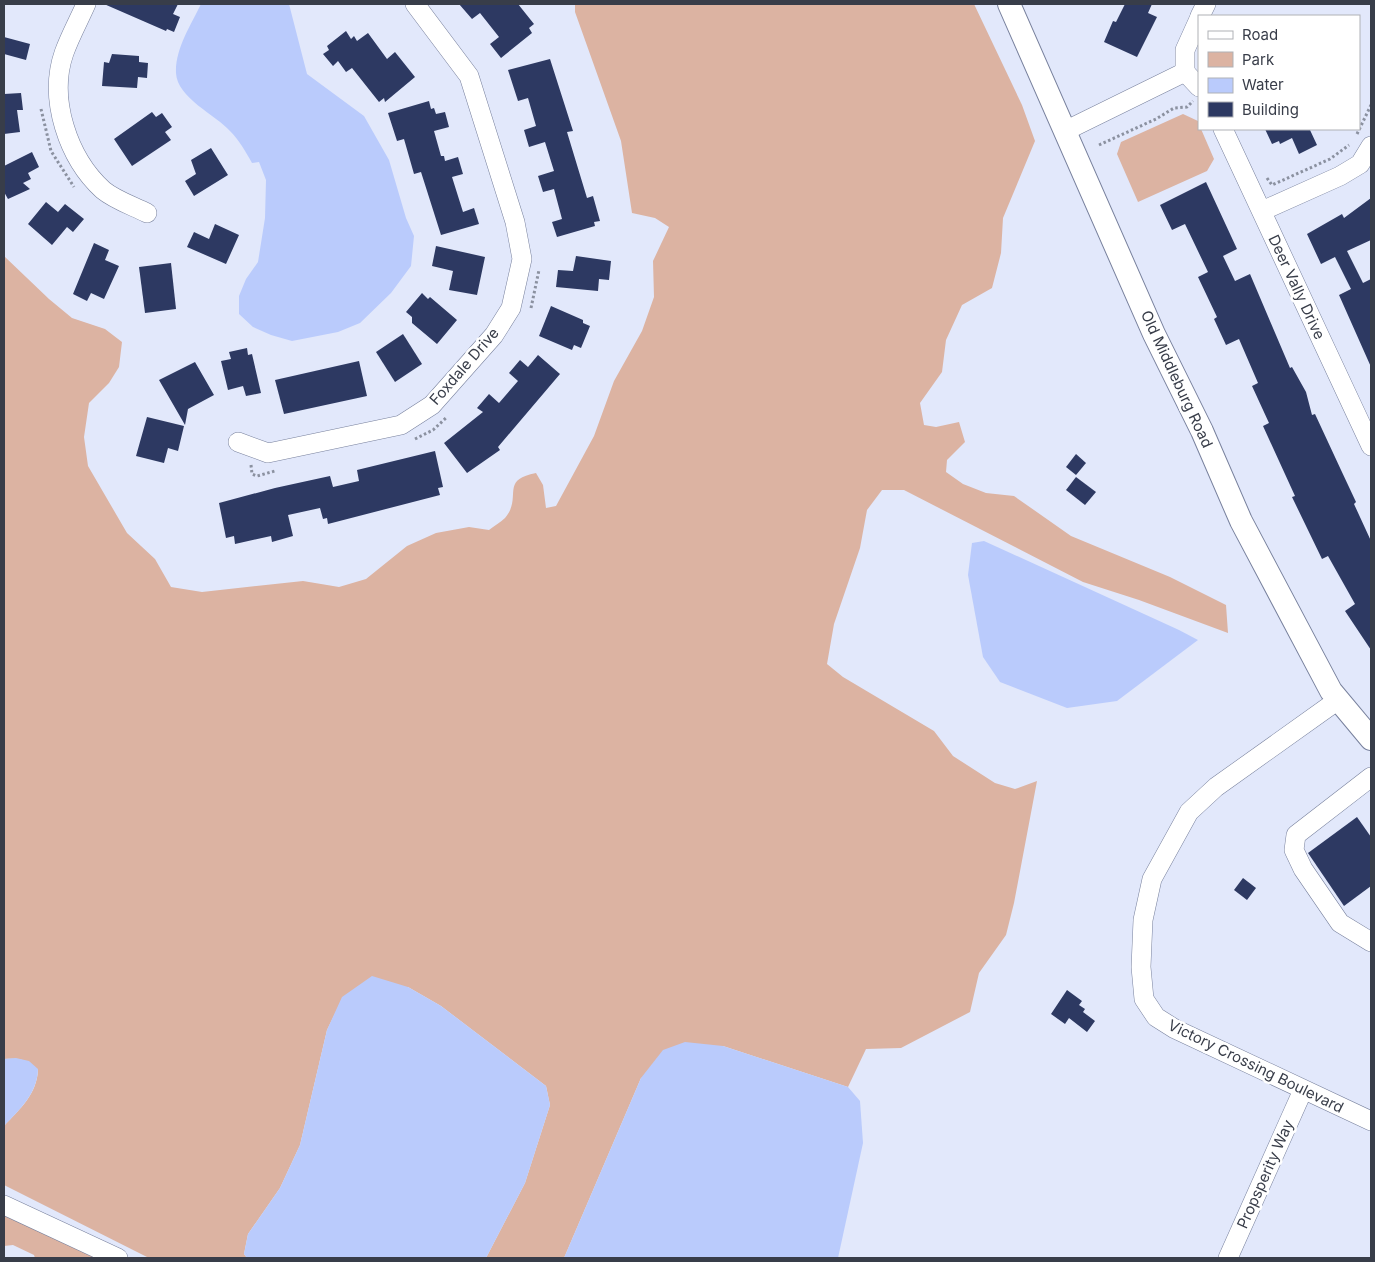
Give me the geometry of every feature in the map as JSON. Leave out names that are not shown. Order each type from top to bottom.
[{"type":"main road","name":"Old Middleburg Road","points":[[1009,4],[1154,334],[1202,431],[1241,520],[1331,691],[1371,739]]},
{"type":"street","points":[[86,4],[63,54],[58,92],[63,122],[72,149],[85,169],[104,191],[147,213]]},
{"type":"street","name":"Foxdale Drive","points":[[246,445],[268,453],[401,425],[432,406],[494,335],[511,308],[522,259],[515,222],[501,177],[469,76],[415,4]]},
{"type":"street","points":[[1198,20],[1185,50],[1185,72],[1198,87]]},
{"type":"street","points":[[1065,131],[1185,72]]},
{"type":"street","name":"Deer Vally Drive","points":[[1223,130],[1371,446]]},
{"type":"street","points":[[1262,210],[1340,176],[1360,164],[1371,146]]},
{"type":"street","name":"Victory Crossing Boulevard","points":[[1338,700],[1216,787],[1189,812],[1152,879],[1143,920],[1141,967],[1144,999],[1156,1017],[1175,1030],[1371,1121]]},
{"type":"street","points":[[1371,777],[1296,835],[1294,850],[1303,869],[1340,923],[1371,942]]},
{"type":"street","name":"Propsperity Way","points":[[1228,1258],[1303,1090]]},
{"type":"street","points":[[4,1205],[118,1258]]},
{"type":"path","points":[[1099,145],[1156,119],[1174,108],[1187,107],[1195,97],[1198,87]]},
{"type":"path","points":[[1360,128],[1371,106]]},
{"type":"path","points":[[1264,171],[1272,185],[1340,153],[1356,136],[1359,130]]},
{"type":"path","points":[[528,316],[538,284],[540,265]]},
{"type":"path","points":[[408,441],[432,430],[449,415]]},
{"type":"path","points":[[246,445],[252,474],[257,476],[281,470]]},
{"type":"green space","points":[[575,4],[974,4],[1022,105],[1035,141],[1003,218],[1001,253],[992,288],[962,305],[946,340],[942,372],[920,403],[924,425],[936,427],[959,422],[965,442],[947,460],[946,472],[963,484],[986,493],[1014,496],[1071,536],[1170,577],[1226,605],[1228,633],[1139,600],[1083,582],[904,490],[882,490],[867,510],[860,548],[834,624],[827,664],[843,677],[934,731],[953,756],[995,783],[1015,789],[1037,781],[1014,903],[1006,935],[979,973],[970,1012],[901,1048],[866,1049],[848,1087],[723,1046],[641,1078],[564,1258],[486,1258],[525,1183],[550,1105],[546,1086],[441,1006],[408,987],[343,997],[327,1030],[300,1145],[280,1188],[248,1234],[244,1254],[247,1258],[149,1258],[4,1185],[4,1126],[27,1101],[35,1086],[38,1070],[22,1060],[4,1059],[4,256],[72,318],[105,329],[122,342],[119,367],[109,383],[89,403],[84,437],[88,466],[127,533],[155,559],[171,587],[202,592],[303,581],[339,587],[366,579],[407,546],[436,533],[469,527],[489,530],[505,518],[510,510],[513,490],[518,480],[536,473],[543,485],[546,508],[556,506],[594,436],[614,381],[642,331],[654,297],[653,261],[669,227],[655,218],[632,213],[621,141],[575,12]]},
{"type":"green space","points":[[1183,114],[1198,121],[1198,130],[1201,130],[1214,159],[1207,171],[1138,202],[1117,154],[1121,142]]},
{"type":"green space","points":[[4,1211],[104,1258],[35,1258],[34,1255],[13,1245],[4,1246]]},
{"type":"water","points":[[201,4],[289,4],[307,74],[364,116],[389,160],[406,218],[414,236],[411,266],[391,293],[360,323],[338,332],[292,341],[253,327],[239,314],[239,296],[246,279],[258,262],[265,218],[266,180],[259,162],[252,163],[242,146],[224,125],[190,98],[178,82],[176,64],[178,55],[184,37]]},
{"type":"water","points":[[984,541],[1198,640],[1117,701],[1067,708],[1000,682],[983,657],[968,575],[972,543]]},
{"type":"water","points":[[372,976],[408,987],[441,1006],[546,1086],[550,1105],[525,1183],[486,1258],[247,1258],[244,1254],[248,1234],[280,1188],[300,1145],[327,1030],[342,997]]},
{"type":"water","points":[[685,1042],[723,1046],[848,1087],[860,1101],[863,1143],[838,1258],[564,1258],[641,1078],[663,1050]]},
{"type":"water","points":[[16,1058],[29,1061],[38,1069],[37,1078],[27,1100],[4,1126],[4,1059]]},
{"type":"building","points":[[104,4],[178,4],[173,14],[180,17],[174,32],[167,29],[166,31]]},
{"type":"building","points":[[459,4],[518,4],[534,24],[529,28],[532,33],[501,58],[490,44],[499,37],[480,13],[472,19]]},
{"type":"building","points":[[1125,4],[1152,4],[1148,13],[1157,17],[1137,57],[1104,42],[1113,21],[1116,22]]},
{"type":"building","points":[[346,31],[351,39],[354,36],[357,41],[368,33],[387,59],[395,52],[415,77],[385,102],[384,98],[379,102],[352,68],[346,72],[338,61],[333,66],[323,54],[329,50],[327,46]]},
{"type":"building","points":[[4,37],[30,44],[26,60],[4,54]]},
{"type":"building","points":[[112,54],[139,56],[139,62],[148,63],[147,78],[138,77],[137,88],[102,86],[104,62],[109,63]]},
{"type":"building","points":[[550,59],[573,131],[567,132],[587,198],[593,196],[600,221],[594,222],[595,226],[557,237],[552,222],[562,219],[554,189],[543,192],[538,176],[554,171],[545,142],[529,147],[524,130],[536,126],[528,98],[518,101],[508,70]]},
{"type":"building","points":[[21,93],[23,110],[17,110],[20,132],[4,134],[4,94]]},
{"type":"building","points":[[429,101],[431,109],[434,108],[436,114],[445,112],[449,127],[434,131],[441,156],[444,156],[445,161],[458,157],[463,174],[452,177],[463,212],[474,208],[479,224],[441,235],[421,172],[414,174],[404,139],[397,141],[388,113]]},
{"type":"building","points":[[152,112],[156,117],[162,113],[172,127],[165,132],[171,140],[132,166],[114,139]]},
{"type":"building","points":[[1265,130],[1310,130],[1317,145],[1299,154],[1292,138],[1280,144],[1279,141],[1272,144]]},
{"type":"building","points":[[211,148],[228,175],[194,196],[185,181],[196,174],[191,160]]},
{"type":"building","points":[[32,152],[39,167],[28,173],[31,179],[23,183],[30,189],[8,199],[4,192],[4,166]]},
{"type":"building","points":[[1206,182],[1237,249],[1223,256],[1235,281],[1250,274],[1290,368],[1292,367],[1306,392],[1312,415],[1315,414],[1356,502],[1354,504],[1371,541],[1371,650],[1345,611],[1355,604],[1328,556],[1322,559],[1292,497],[1295,496],[1263,426],[1269,423],[1252,386],[1258,383],[1239,339],[1226,345],[1214,319],[1217,317],[1198,277],[1208,272],[1185,224],[1172,230],[1160,205]]},
{"type":"building","points":[[1371,198],[1371,240],[1347,251],[1363,283],[1371,279],[1371,367],[1339,295],[1351,289],[1335,257],[1321,264],[1307,234],[1342,214],[1344,218]]},
{"type":"building","points":[[46,202],[58,212],[65,204],[84,219],[73,232],[67,227],[52,245],[28,224]]},
{"type":"building","points":[[215,224],[239,235],[226,264],[187,247],[194,232],[209,239]]},
{"type":"building","points":[[94,243],[109,250],[105,260],[119,266],[104,299],[91,293],[87,301],[73,294]]},
{"type":"building","points":[[436,246],[485,257],[477,295],[449,290],[453,271],[432,266]]},
{"type":"building","points":[[576,256],[611,261],[609,280],[599,279],[598,291],[556,287],[558,270],[573,271]]},
{"type":"building","points":[[171,263],[176,309],[145,313],[139,267]]},
{"type":"building","points":[[422,293],[428,299],[430,297],[457,320],[437,344],[412,323],[412,317],[406,312]]},
{"type":"building","points":[[551,306],[583,320],[583,323],[590,326],[581,348],[574,345],[572,350],[539,336]]},
{"type":"building","points":[[403,334],[422,364],[395,382],[376,352]]},
{"type":"building","points":[[247,348],[248,355],[252,354],[261,393],[246,396],[243,386],[228,390],[221,361],[231,359],[229,352]]},
{"type":"building","points":[[538,355],[560,374],[498,447],[500,450],[467,473],[444,443],[483,412],[477,408],[489,394],[499,403],[518,381],[509,373],[520,360],[528,367]]},
{"type":"building","points":[[359,361],[367,396],[284,414],[275,380]]},
{"type":"building","points":[[195,362],[214,395],[188,409],[185,425],[159,380]]},
{"type":"building","points":[[147,417],[184,426],[178,451],[168,448],[164,463],[136,456]]},
{"type":"building","points":[[435,451],[443,487],[438,488],[440,495],[328,524],[327,518],[323,519],[320,508],[288,515],[293,536],[272,542],[271,536],[235,544],[234,536],[226,538],[219,503],[330,476],[333,487],[359,481],[357,470]]},
{"type":"building","points":[[1076,454],[1086,463],[1076,475],[1066,467]]},
{"type":"building","points":[[1076,477],[1096,492],[1085,505],[1066,490]]},
{"type":"building","points":[[1357,817],[1371,837],[1371,886],[1344,906],[1308,853]]},
{"type":"building","points":[[1243,878],[1256,888],[1247,900],[1234,890]]},
{"type":"building","points":[[1067,990],[1082,1001],[1079,1005],[1085,1009],[1083,1012],[1095,1021],[1087,1032],[1069,1018],[1065,1024],[1051,1014]]}]
